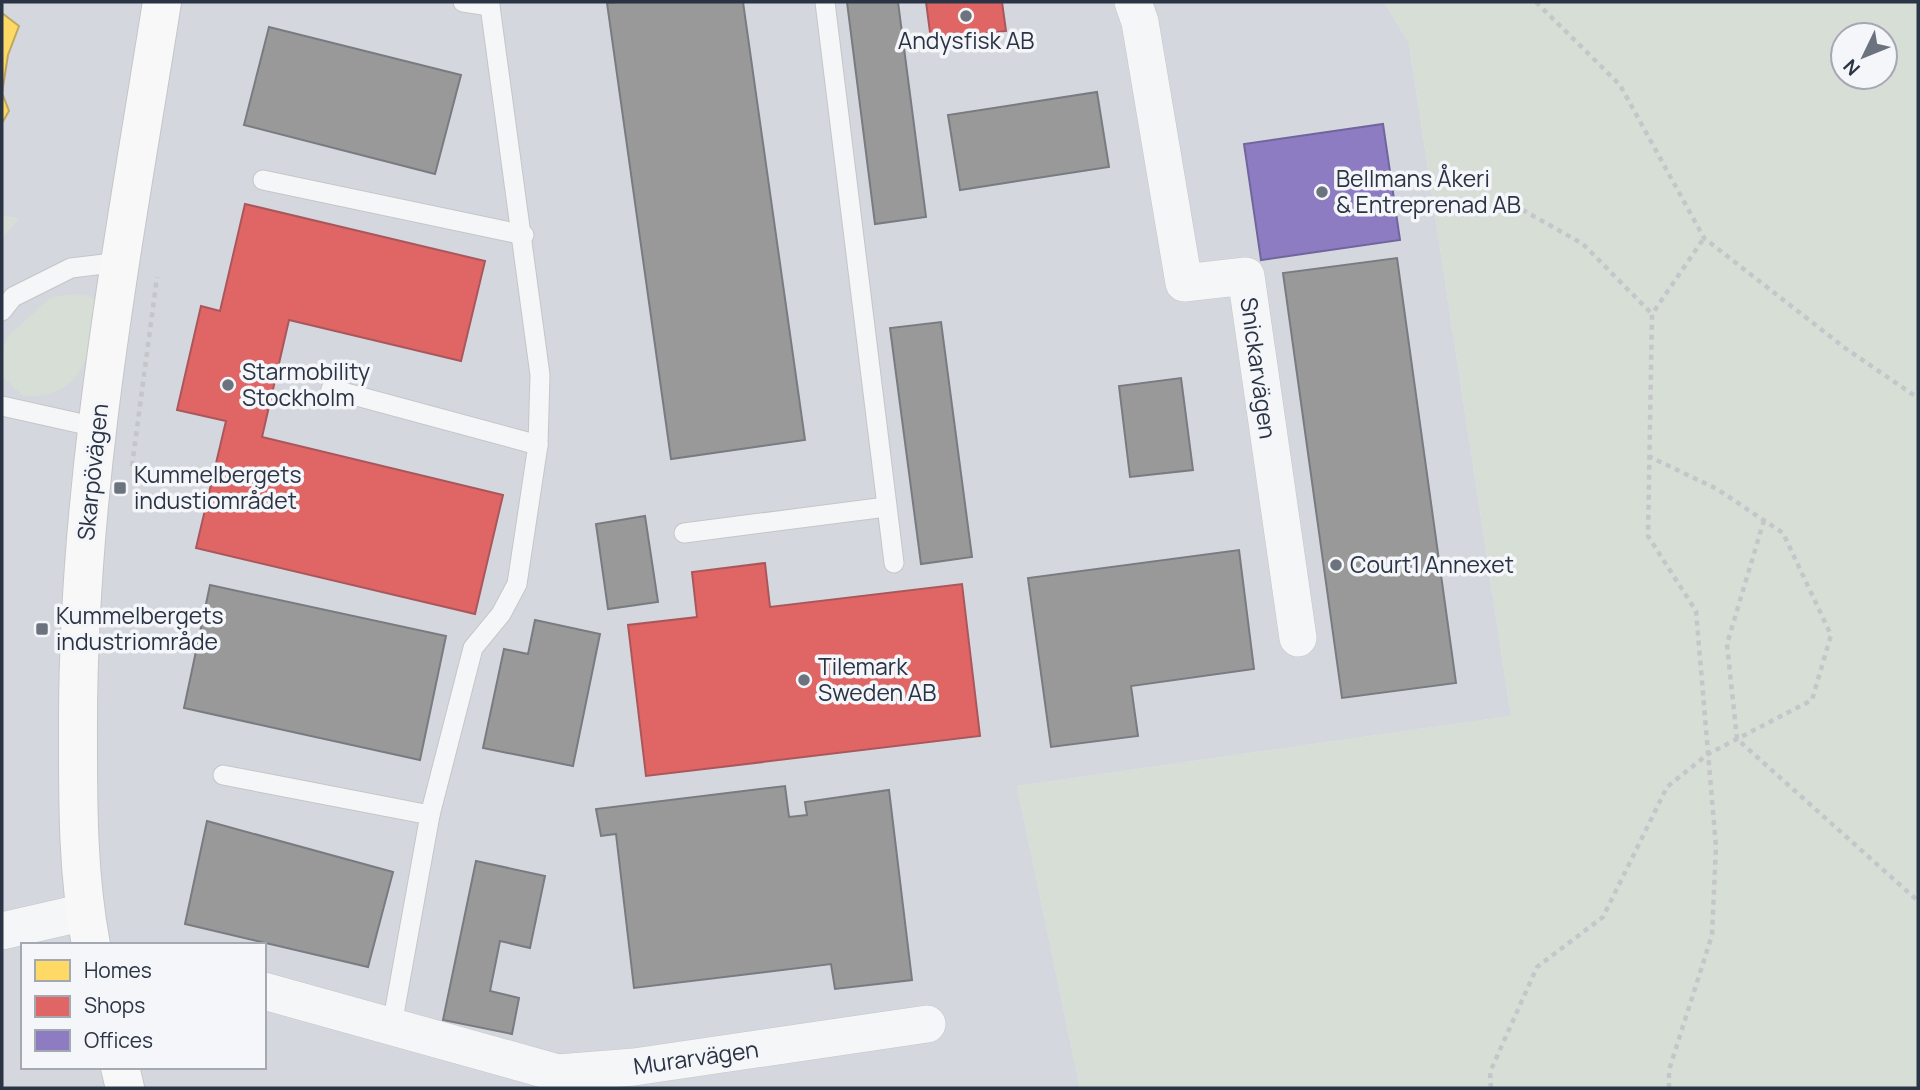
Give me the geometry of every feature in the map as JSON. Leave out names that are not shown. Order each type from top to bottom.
[{"type":"street","name":"Skarpövägen","points":[[88,929],[78,829],[78,640],[96,427],[162,2]]},
{"type":"street","name":"Snickarvägen","points":[[1133,2],[1140,22],[1184,283],[1246,276],[1298,638]]},
{"type":"street","points":[[2,931],[88,929]]},
{"type":"street","name":"Murarvägen","points":[[266,992],[558,1073],[634,1067],[927,1024]]},
{"type":"street","points":[[120,1069],[125,1088]]},
{"type":"lane","points":[[392,1025],[430,815],[473,648],[501,614],[517,584],[538,445],[540,375],[524,235],[490,4],[463,2]]},
{"type":"lane","points":[[825,2],[894,563]]},
{"type":"lane","points":[[263,180],[524,235]]},
{"type":"lane","points":[[2,311],[13,297],[71,268],[121,262]]},
{"type":"lane","points":[[331,389],[538,445]]},
{"type":"lane","points":[[2,406],[96,427]]},
{"type":"lane","points":[[684,533],[886,507]]},
{"type":"lane","points":[[223,775],[430,815]]},
{"type":"path","points":[[1536,2],[1620,85],[1704,238],[1845,348],[1918,398]]},
{"type":"path","points":[[1505,200],[1583,244],[1651,314]]},
{"type":"path","points":[[1669,1088],[1669,1070],[1712,935],[1716,847],[1696,611],[1648,536],[1651,314],[1704,238]]},
{"type":"path","points":[[132,467],[158,276]]},
{"type":"path","points":[[1491,1088],[1490,1072],[1537,967],[1603,917],[1667,787],[1708,754],[1812,700],[1831,635],[1783,533],[1717,489],[1650,457]]},
{"type":"path","points":[[1763,520],[1727,644],[1737,739],[1918,901]]},
{"type":"shaded area","points":[[2,2],[1384,2],[1409,43],[1511,716],[1017,786],[1080,1088],[2,1088],[2,238],[18,219],[2,215]]},
{"type":"shaded area","points":[[1384,2],[1918,2],[1918,1088],[1080,1088],[1017,786],[1511,716],[1409,43]]},
{"type":"shaded area","points":[[2,215],[19,218],[2,238]]},
{"type":"shaded area","points":[[76,294],[90,296],[96,301],[91,338],[81,369],[72,381],[60,389],[44,395],[23,396],[2,376],[2,351],[8,336],[51,297]]},
{"type":"building: Homes","points":[[2,13],[19,26],[8,55],[2,93]]},
{"type":"building: Homes","points":[[2,93],[9,111],[2,123]]},
{"type":"building: Shops","name":"Andysfisk AB","points":[[926,2],[1002,2],[1006,31],[931,40]]},
{"type":"building: Shops","name":"Starmobility Stockholm","points":[[245,204],[485,261],[461,361],[289,320],[262,437],[503,495],[475,614],[196,548],[226,421],[177,410],[201,306],[220,311]]},
{"type":"building: Shops","name":"Tilemark Sweden AB","points":[[765,563],[770,607],[962,584],[980,736],[646,776],[628,625],[697,617],[692,572]]},
{"type":"building: Offices","name":"Bellmans Åkeri & Entreprenad AB","points":[[1383,124],[1400,240],[1261,260],[1244,144]]},
{"type":"building: Industry","points":[[743,2],[805,440],[671,459],[607,3]]},
{"type":"building: Industry","points":[[847,2],[898,2],[926,217],[875,224]]},
{"type":"building: Industry","points":[[269,27],[461,75],[435,174],[244,125]]},
{"type":"building: Industry","points":[[1097,92],[1109,167],[960,190],[948,115]]},
{"type":"building: Industry","points":[[1397,258],[1456,683],[1342,698],[1283,273]]},
{"type":"building: Industry","points":[[941,322],[972,557],[921,564],[890,328]]},
{"type":"building: Industry","points":[[1181,378],[1193,470],[1130,477],[1119,386]]},
{"type":"building: Industry","points":[[645,516],[658,602],[608,609],[596,524]]},
{"type":"building: Industry","points":[[1239,550],[1254,669],[1131,686],[1138,736],[1051,747],[1028,578]]},
{"type":"building: Industry","points":[[210,585],[446,636],[420,760],[184,708]]},
{"type":"building: Industry","points":[[535,620],[600,634],[573,766],[483,748],[504,649],[528,654]]},
{"type":"building: Industry","points":[[785,786],[789,817],[807,815],[805,802],[889,790],[912,980],[835,989],[831,964],[634,988],[616,834],[601,836],[596,809]]},
{"type":"building: Industry","points":[[207,821],[393,872],[368,967],[185,924]]},
{"type":"building: Industry","points":[[476,861],[545,876],[530,948],[500,941],[490,991],[519,998],[512,1034],[443,1020]]},
{"type":"place","name":"Andysfisk AB","points":[[966,16]]},
{"type":"place","name":"Bellmans Åkeri & Entreprenad AB","points":[[1322,192]]},
{"type":"place","name":"Starmobility Stockholm","points":[[228,385]]},
{"type":"place","name":"Kummelbergets industiområdet","points":[[120,488]]},
{"type":"place","name":"Court1 Annexet","points":[[1336,565]]},
{"type":"place","name":"Kummelbergets industriområde","points":[[42,629]]},
{"type":"place","name":"Tilemark Sweden AB","points":[[804,680]]}]
